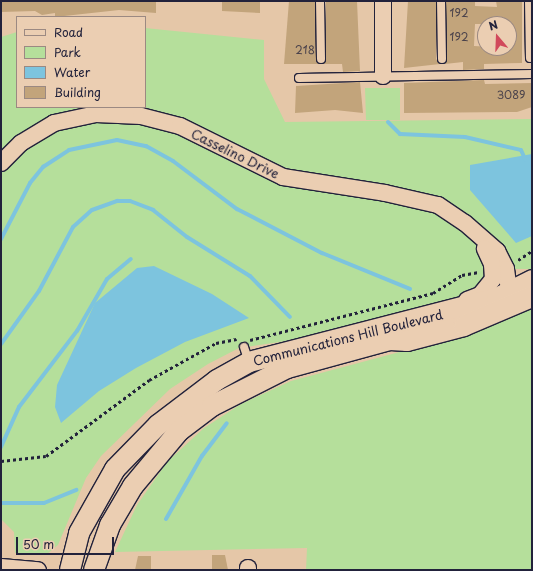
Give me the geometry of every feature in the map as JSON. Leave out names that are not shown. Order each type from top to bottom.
[{"type":"street","points":[[383,1],[383,76]]},
{"type":"street","name":"Casselino Drive","points":[[1,163],[21,143],[54,123],[96,114],[141,116],[180,126],[283,177],[385,193],[438,205],[476,231],[496,251],[506,269],[509,291]]},
{"type":"street","points":[[383,334],[480,295],[489,287],[493,272],[476,231]]},
{"type":"street","name":"Communications Hill Boulevard","points":[[94,570],[110,525],[133,486],[158,452],[196,418],[234,392],[287,368],[462,308],[509,291],[532,280]]},
{"type":"street","name":"Communications Hill Boulevard","points":[[70,570],[79,533],[115,469],[188,400],[247,355],[383,334],[407,341],[486,319],[532,297]]},
{"type":"street","points":[[1,567],[38,570]]},
{"type":"lane","points":[[320,1],[321,59]]},
{"type":"lane","points":[[441,1],[442,60]]},
{"type":"lane","points":[[529,1],[530,58]]},
{"type":"lane","points":[[299,78],[532,74]]},
{"type":"path","points":[[514,266],[532,251]]},
{"type":"green space","points":[[146,28],[264,40],[264,79],[285,122],[532,119],[532,269],[506,269],[489,257],[489,287],[377,328],[239,348],[208,364],[170,389],[101,456],[86,478],[58,545],[47,554],[15,553],[14,532],[1,519],[1,37],[16,32],[16,108],[146,108]]},
{"type":"green space","points":[[365,88],[400,88],[400,120],[366,120]]},
{"type":"green space","points":[[532,307],[532,570],[306,570],[307,548],[115,552],[137,505],[167,462],[204,428],[241,404],[291,381],[467,334]]},
{"type":"water","points":[[532,154],[532,236],[516,243],[470,190],[470,165]]},
{"type":"water","points":[[154,266],[212,294],[249,318],[185,342],[136,368],[99,391],[61,423],[55,407],[57,385],[95,303],[137,268]]},
{"type":"building","points":[[1,1],[156,1],[156,13],[119,10],[55,16],[55,13],[42,15],[35,11],[1,12]]},
{"type":"building","points":[[222,1],[260,1],[260,13],[222,11]]},
{"type":"building","points":[[289,1],[315,1],[318,64],[284,64]]},
{"type":"building","points":[[326,1],[357,1],[360,71],[343,72],[342,64],[323,64],[326,59]]},
{"type":"building","points":[[408,1],[436,1],[436,59],[440,64],[404,68]]},
{"type":"building","points":[[446,1],[475,1],[475,6],[497,7],[496,1],[522,1],[522,63],[484,64],[484,69],[463,70],[463,62],[445,64]]},
{"type":"building","points":[[484,80],[485,84],[532,83],[532,107],[517,112],[404,113],[404,83]]},
{"type":"building","points":[[360,82],[363,113],[335,110],[295,113],[296,86]]},
{"type":"building","points":[[212,555],[225,555],[228,570],[212,570]]},
{"type":"building","points":[[138,556],[151,556],[151,570],[135,570]]},
{"type":"waterway","points":[[388,122],[400,134],[465,137],[521,150],[525,159]]},
{"type":"waterway","points":[[1,239],[30,183],[43,167],[69,150],[117,140],[146,146],[173,161],[237,209],[322,253],[410,289]]},
{"type":"waterway","points":[[1,344],[39,291],[73,227],[92,210],[117,201],[130,201],[153,210],[187,237],[250,276],[290,317]]},
{"type":"waterway","points":[[1,447],[19,407],[77,331],[107,279],[131,259]]},
{"type":"waterway","points":[[166,519],[202,456],[227,423]]},
{"type":"waterway","points":[[1,503],[44,503],[77,490]]}]
